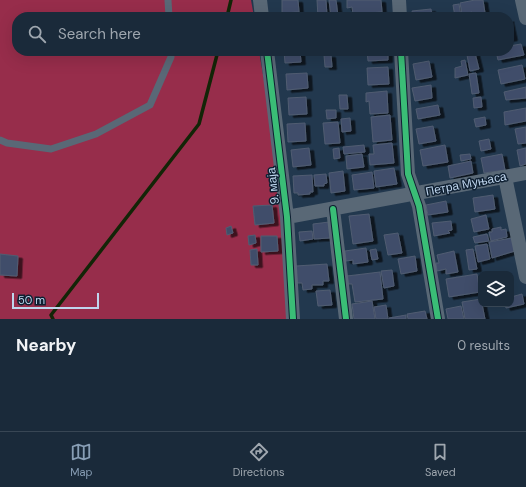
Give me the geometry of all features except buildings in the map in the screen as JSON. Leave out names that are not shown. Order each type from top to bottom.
[{"type":"street","points":[[260,0],[261,12]]},
{"type":"street","points":[[399,0],[400,12]]},
{"type":"street","points":[[522,0],[526,18]]},
{"type":"street","name":"9. маја","points":[[268,56],[287,217],[293,319]]},
{"type":"street","points":[[401,56],[407,166],[415,194],[438,319]]},
{"type":"street","name":"Петра Муњаса","points":[[287,217],[526,173]]},
{"type":"street","points":[[505,177],[526,277]]},
{"type":"street","points":[[333,209],[346,319]]},
{"type":"lane","points":[[168,0],[169,12]]},
{"type":"lane","points":[[0,140],[51,148],[96,134],[150,105],[171,56]]},
{"type":"shaded area","points":[[0,0],[251,0],[253,12],[12,12],[12,56],[260,56],[287,217],[293,319],[0,319]]},
{"type":"waterway","points":[[228,12],[231,0]]},
{"type":"waterway","points":[[53,319],[51,315],[199,124],[217,56]]},
{"type":"cycle path","points":[[268,56],[287,217],[293,319]]},
{"type":"cycle path","points":[[401,56],[408,174],[419,206],[438,319]]},
{"type":"cycle path","points":[[333,209],[346,319]]}]
